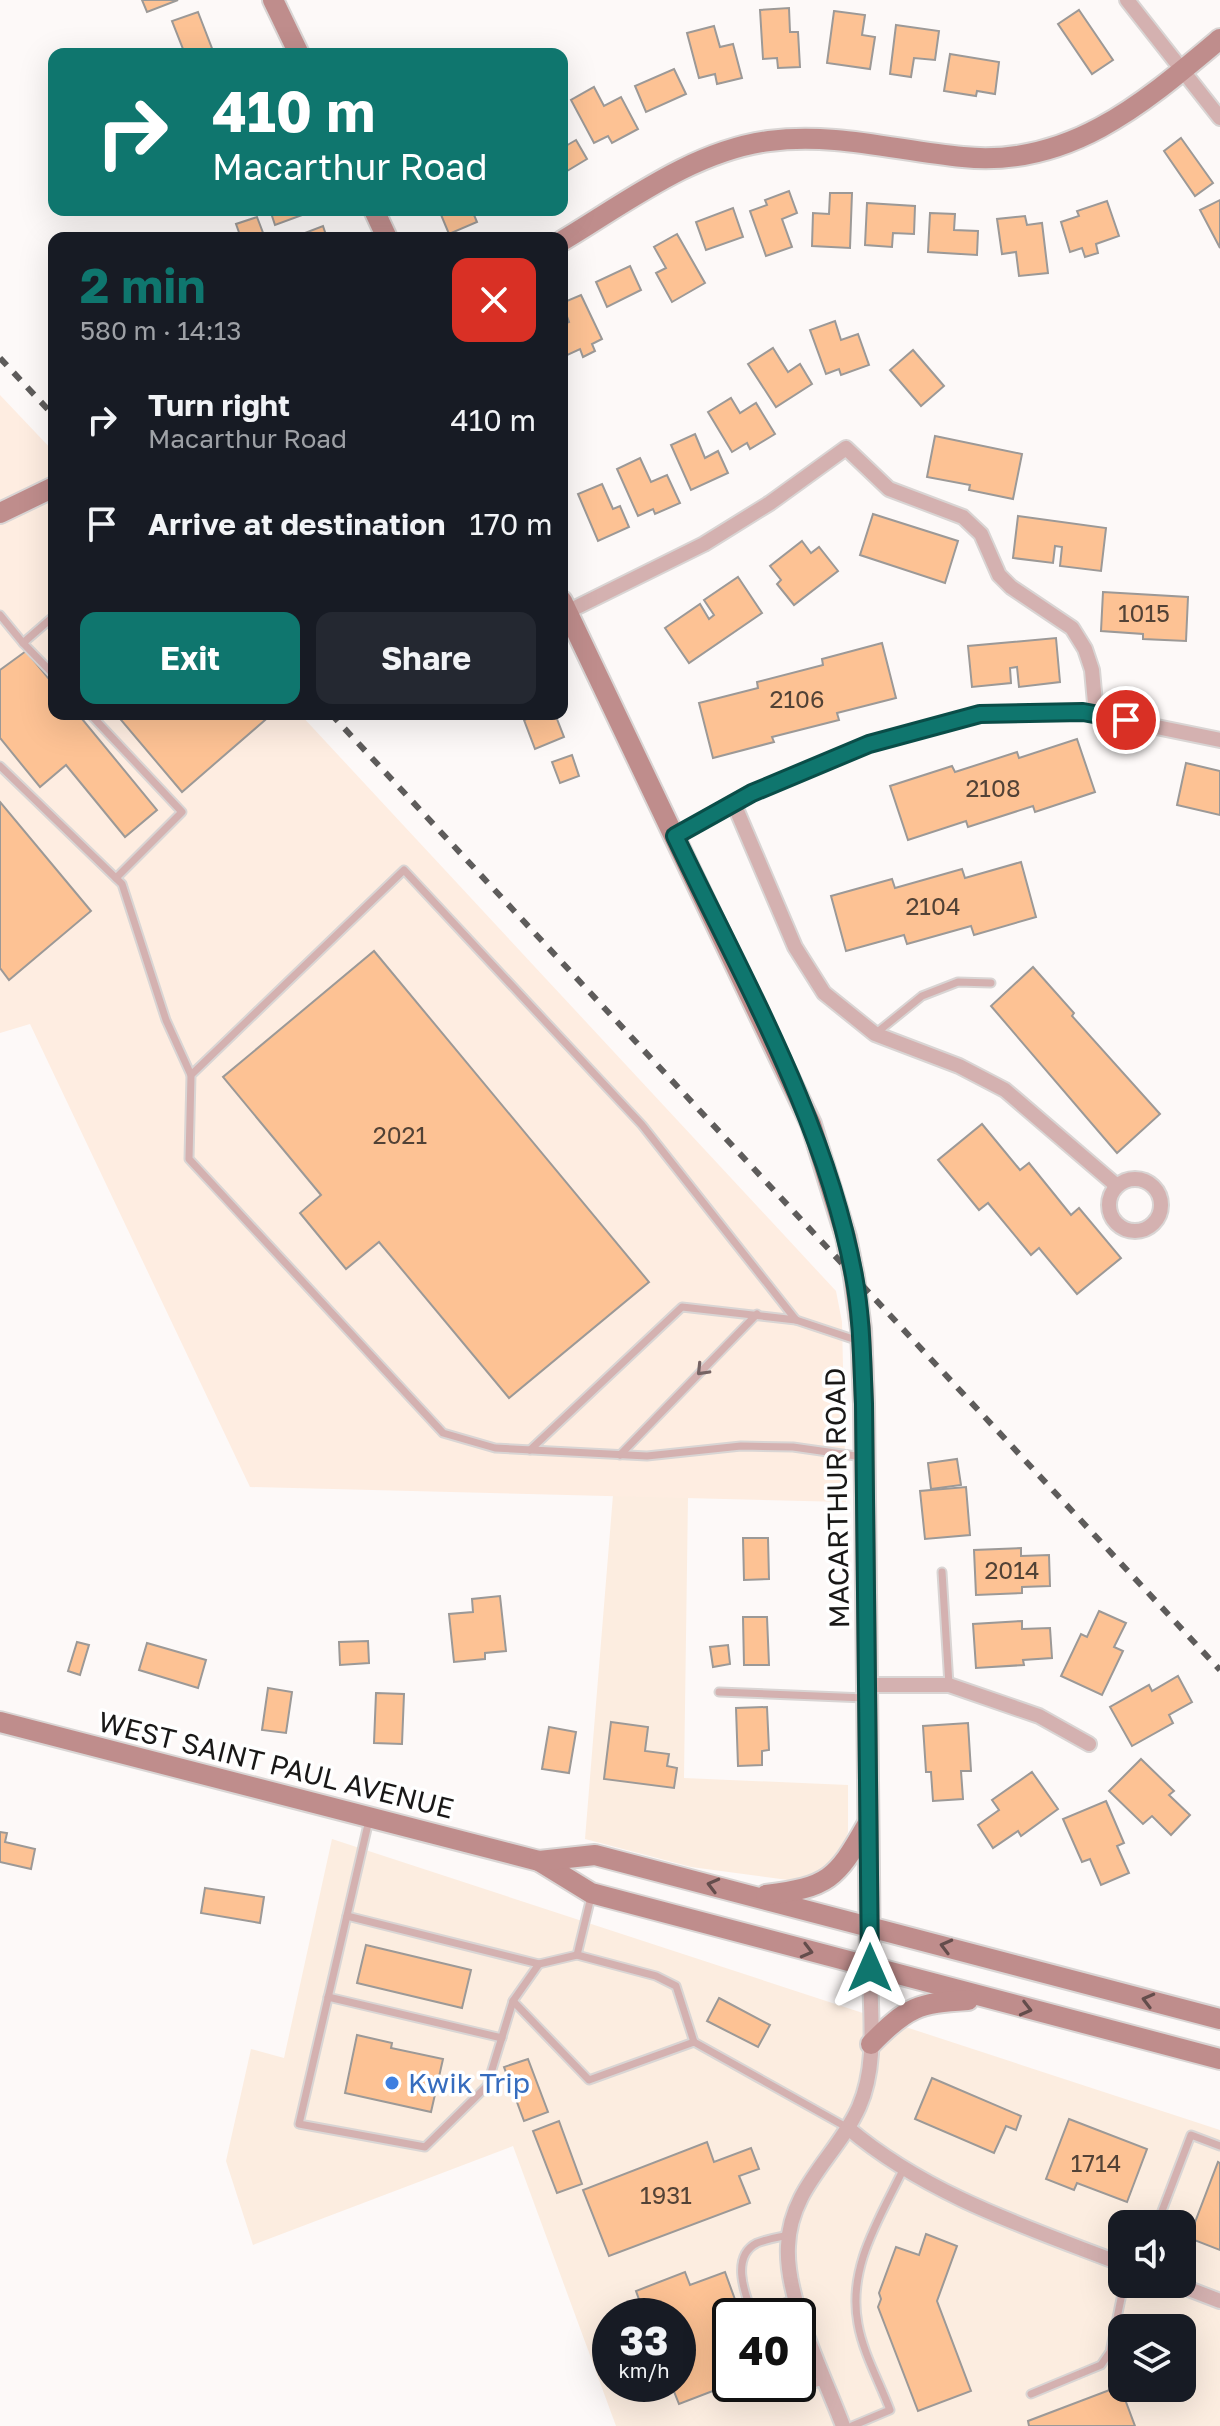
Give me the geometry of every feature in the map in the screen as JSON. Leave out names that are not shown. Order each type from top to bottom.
[{"type":"street","points":[[273,0],[296,48]]},
{"type":"street","points":[[1127,0],[1220,118]]},
{"type":"street","points":[[568,237],[680,170],[736,148],[767,141],[808,139],[858,142],[981,158],[1024,154],[1068,143],[1101,129],[1135,108],[1220,39]]},
{"type":"street","points":[[568,606],[704,544],[770,503],[846,448],[889,489],[963,517],[981,534],[999,575],[1072,628],[1085,649],[1092,670],[1096,714]]},
{"type":"street","points":[[0,513],[48,490]]},
{"type":"street","name":"MACARTHUR ROAD","points":[[568,613],[811,1124],[846,1237],[854,1277],[862,1341],[865,1457],[871,2044],[869,2076],[860,2105],[848,2128],[801,2194],[789,2235],[789,2274],[795,2298]]},
{"type":"street","points":[[675,836],[734,804],[869,744],[980,714],[1083,712],[1220,740]]},
{"type":"street","points":[[734,804],[802,958],[824,993],[875,1034],[959,1066],[1005,1090],[1117,1186]]},
{"type":"street","points":[[868,1691],[949,1685],[1039,1716],[1089,1744]]},
{"type":"street","name":"WEST SAINT PAUL AVENUE","points":[[0,1722],[539,1861],[591,1893],[1220,2059]]},
{"type":"street","points":[[758,1896],[807,1890],[832,1877],[849,1858],[869,1822]]},
{"type":"street","name":"WEST SAINT PAUL AVENUE","points":[[539,1861],[595,1855],[1220,2019]]},
{"type":"street","points":[[871,2044],[899,2017],[926,2003],[988,1999]]},
{"type":"street","points":[[848,2128],[868,2145],[954,2197],[1108,2259]]},
{"type":"street","points":[[1196,2292],[1220,2301]]},
{"type":"street","name":"MACARTHUR ROAD","points":[[816,2356],[843,2426]]},
{"type":"lane","points":[[0,615],[48,669]]},
{"type":"lane","points":[[23,643],[48,621]]},
{"type":"lane","points":[[96,720],[182,812],[116,878]]},
{"type":"lane","points":[[0,766],[122,884],[166,1020],[191,1075],[189,1159],[443,1433],[495,1448],[530,1450],[647,1456],[754,1446],[793,1447],[865,1457]]},
{"type":"lane","points":[[191,1075],[404,870],[642,1125],[796,1320]]},
{"type":"lane","points":[[875,1034],[922,996],[958,982],[991,983]]},
{"type":"lane","points":[[530,1450],[682,1307],[796,1320],[862,1341]]},
{"type":"lane","points":[[620,1455],[757,1314]]},
{"type":"lane","points":[[942,1572],[949,1685]]},
{"type":"lane","points":[[719,1692],[868,1691]]},
{"type":"lane","points":[[369,1818],[299,2124],[425,2147],[487,2086],[513,2001],[539,1964]]},
{"type":"lane","points":[[577,1955],[591,1893]]},
{"type":"lane","points":[[347,1916],[539,1964],[577,1955],[656,1976],[676,1986],[694,2042],[848,2128]]},
{"type":"lane","points":[[328,1997],[502,2038]]},
{"type":"lane","points":[[513,2001],[589,2080],[694,2042]]},
{"type":"lane","points":[[1162,2210],[1191,2135],[1220,2146]]},
{"type":"lane","points":[[852,2426],[890,2410],[858,2327],[854,2296],[861,2257],[904,2168]]},
{"type":"lane","points":[[747,2298],[741,2284],[743,2258],[755,2244],[789,2235]]},
{"type":"lane","points":[[1031,2394],[1101,2365],[1110,2352],[1121,2298]]},
{"type":"lane","points":[[816,2383],[825,2380]]},
{"type":"shaded area","points":[[0,395],[48,446],[48,720],[306,720],[836,1291],[842,1322],[846,1502],[250,1487],[30,1024],[0,1033]]},
{"type":"shaded area","points":[[613,1495],[688,1497],[684,1778],[848,1785],[848,1832],[843,1848],[825,1871],[805,1880],[788,1880],[691,1867],[585,1839]]},
{"type":"shaded area","points":[[332,1839],[1220,2130],[1220,2426],[616,2426],[607,2402],[696,2402],[696,2298],[592,2298],[592,2361],[513,2146],[253,2245],[226,2161],[251,2049],[284,2058]]},
{"type":"building","points":[[142,0],[178,0],[147,12]]},
{"type":"building","points":[[789,8],[790,32],[798,32],[800,67],[778,68],[777,58],[763,59],[760,10]]},
{"type":"building","points":[[1079,10],[1113,60],[1092,74],[1058,24]]},
{"type":"building","points":[[834,11],[865,15],[862,35],[875,37],[870,69],[827,63]]},
{"type":"building","points":[[198,12],[212,48],[183,48],[172,21]]},
{"type":"building","points":[[896,25],[939,31],[935,60],[914,58],[911,77],[890,74]]},
{"type":"building","points":[[714,26],[720,47],[733,44],[742,78],[717,84],[715,74],[699,78],[687,33]]},
{"type":"building","points":[[950,54],[999,62],[995,94],[977,91],[976,96],[944,91]]},
{"type":"building","points":[[674,69],[686,94],[646,112],[635,86]]},
{"type":"building","points":[[594,87],[604,106],[621,97],[638,129],[612,143],[608,136],[594,143],[571,100]]},
{"type":"building","points":[[1181,138],[1213,183],[1195,196],[1164,151]]},
{"type":"building","points":[[576,140],[587,159],[568,170],[568,145]]},
{"type":"building","points":[[789,191],[797,213],[782,219],[792,247],[766,256],[750,211],[767,205],[765,200]]},
{"type":"building","points":[[830,193],[852,193],[850,248],[812,246],[813,213],[829,214]]},
{"type":"building","points":[[1220,200],[1220,248],[1200,210]]},
{"type":"building","points":[[1107,201],[1119,236],[1096,244],[1098,253],[1085,257],[1082,248],[1070,252],[1061,222],[1079,216],[1077,211]]},
{"type":"building","points":[[867,203],[915,206],[914,234],[893,233],[892,247],[865,245]]},
{"type":"building","points":[[733,208],[743,237],[706,250],[696,222]]},
{"type":"building","points":[[930,213],[955,214],[954,230],[978,231],[977,255],[928,252]]},
{"type":"building","points":[[272,216],[299,216],[275,225]]},
{"type":"building","points":[[442,216],[474,216],[477,222],[448,232]]},
{"type":"building","points":[[1025,216],[1027,225],[1042,223],[1048,273],[1019,276],[1016,252],[1002,254],[997,219]]},
{"type":"building","points":[[257,217],[263,232],[239,232],[236,224]]},
{"type":"building","points":[[323,226],[325,232],[308,232]]},
{"type":"building","points":[[677,234],[705,283],[672,302],[656,273],[666,268],[654,247]]},
{"type":"building","points":[[630,266],[641,290],[607,307],[596,282]]},
{"type":"building","points":[[581,295],[602,339],[592,344],[595,351],[583,357],[580,349],[568,355],[568,300]]},
{"type":"building","points":[[835,321],[841,340],[858,334],[869,365],[841,375],[839,369],[826,374],[810,330]]},
{"type":"building","points":[[773,348],[788,372],[800,364],[812,384],[776,407],[748,364]]},
{"type":"building","points":[[913,350],[944,386],[921,406],[890,370]]},
{"type":"building","points":[[731,398],[740,413],[756,403],[775,434],[750,449],[747,443],[732,452],[708,412]]},
{"type":"building","points":[[695,434],[705,458],[718,451],[728,473],[691,490],[671,445]]},
{"type":"building","points":[[935,436],[1022,454],[1013,499],[969,490],[970,485],[927,477]]},
{"type":"building","points":[[640,458],[651,482],[667,475],[680,503],[655,514],[653,509],[638,516],[617,469]]},
{"type":"building","points":[[602,484],[613,509],[620,506],[629,527],[598,541],[578,494]]},
{"type":"building","points":[[873,514],[958,541],[945,583],[860,555]]},
{"type":"building","points":[[1018,516],[1106,528],[1101,571],[1060,566],[1062,547],[1055,546],[1053,563],[1013,558]]},
{"type":"building","points":[[802,541],[811,553],[819,547],[838,571],[794,605],[777,584],[781,580],[770,566]]},
{"type":"building","points":[[738,577],[762,613],[689,663],[665,628],[700,604],[709,619],[714,615],[704,600]]},
{"type":"building","points":[[1103,592],[1188,597],[1186,641],[1143,639],[1143,634],[1101,631]]},
{"type":"building","points":[[1056,638],[1060,682],[1019,687],[1017,667],[1010,668],[1011,683],[972,687],[968,646]]},
{"type":"building","points":[[882,643],[896,698],[837,713],[839,720],[772,737],[774,742],[713,758],[699,703],[758,688],[757,682],[823,665],[822,659]]},
{"type":"building","points":[[26,651],[48,678],[48,720],[83,720],[157,810],[125,837],[66,765],[40,787],[0,738],[0,670]]},
{"type":"building","points":[[121,720],[265,720],[182,792]]},
{"type":"building","points":[[524,720],[557,720],[564,737],[535,749]]},
{"type":"building","points":[[1077,739],[1095,792],[1035,812],[1033,806],[968,827],[966,821],[908,840],[890,786],[952,766],[955,772],[1017,752],[1019,758]]},
{"type":"building","points":[[572,755],[579,776],[560,783],[552,762]]},
{"type":"building","points":[[1186,763],[1220,771],[1220,815],[1177,805]]},
{"type":"building","points":[[0,802],[91,911],[9,980],[0,968]]},
{"type":"building","points":[[1021,862],[1036,917],[974,935],[971,926],[907,944],[904,935],[846,951],[831,896],[892,879],[895,888],[962,869],[965,878]]},
{"type":"building","points":[[374,951],[649,1282],[509,1398],[379,1242],[346,1269],[300,1213],[321,1195],[223,1077]]},
{"type":"building","points":[[1033,967],[1074,1013],[1072,1016],[1160,1114],[1117,1153],[991,1006]]},
{"type":"building","points":[[982,1124],[1020,1170],[1029,1163],[1071,1215],[1079,1208],[1121,1258],[1077,1294],[1039,1248],[1031,1255],[988,1203],[979,1210],[938,1160]]},
{"type":"building","points":[[957,1459],[961,1485],[931,1489],[928,1463]]},
{"type":"building","points":[[966,1487],[970,1535],[925,1539],[920,1491]]},
{"type":"building","points":[[743,1538],[768,1538],[769,1579],[744,1580]]},
{"type":"building","points":[[1021,1548],[1021,1556],[1049,1555],[1050,1586],[1022,1587],[1022,1593],[976,1595],[974,1550]]},
{"type":"building","points":[[500,1596],[506,1651],[485,1653],[485,1659],[454,1662],[449,1614],[473,1612],[472,1599]]},
{"type":"building","points":[[1099,1611],[1126,1623],[1114,1647],[1123,1651],[1102,1695],[1061,1676],[1081,1634],[1087,1637]]},
{"type":"building","points":[[743,1617],[767,1617],[769,1665],[744,1665]]},
{"type":"building","points":[[1022,1621],[1022,1629],[1050,1628],[1052,1658],[1023,1660],[1024,1665],[976,1668],[973,1624]]},
{"type":"building","points":[[368,1641],[369,1663],[340,1665],[339,1642]]},
{"type":"building","points":[[77,1642],[89,1645],[80,1675],[68,1671]]},
{"type":"building","points":[[147,1643],[206,1660],[198,1688],[139,1670]]},
{"type":"building","points":[[728,1645],[730,1664],[713,1667],[710,1647]]},
{"type":"building","points":[[1178,1676],[1192,1702],[1169,1715],[1173,1723],[1132,1746],[1110,1707],[1149,1685],[1152,1691]]},
{"type":"building","points":[[268,1688],[292,1692],[286,1733],[262,1730]]},
{"type":"building","points":[[376,1693],[404,1694],[402,1744],[374,1743]]},
{"type":"building","points":[[767,1707],[769,1750],[762,1751],[762,1765],[738,1766],[736,1708]]},
{"type":"building","points":[[611,1722],[648,1727],[645,1751],[669,1754],[667,1766],[677,1768],[674,1788],[604,1779]]},
{"type":"building","points":[[968,1723],[971,1771],[961,1771],[963,1799],[933,1801],[931,1772],[926,1772],[923,1726]]},
{"type":"building","points":[[549,1727],[576,1732],[569,1773],[542,1769]]},
{"type":"building","points":[[1141,1759],[1174,1791],[1169,1795],[1190,1815],[1171,1835],[1152,1816],[1143,1824],[1109,1791]]},
{"type":"building","points":[[1032,1772],[1058,1809],[1021,1836],[1018,1831],[993,1848],[978,1825],[999,1810],[992,1800]]},
{"type":"building","points":[[1106,1801],[1124,1843],[1117,1846],[1129,1873],[1101,1885],[1090,1859],[1082,1862],[1063,1819]]},
{"type":"building","points":[[0,1832],[7,1833],[5,1842],[35,1849],[31,1869],[0,1862]]},
{"type":"building","points":[[205,1888],[264,1897],[260,1923],[201,1913]]},
{"type":"building","points":[[366,1945],[471,1970],[462,2008],[357,1983]]},
{"type":"building","points":[[719,1998],[770,2025],[758,2047],[707,2021]]},
{"type":"building","points":[[357,2035],[392,2043],[391,2048],[443,2059],[431,2112],[345,2093]]},
{"type":"building","points":[[528,2059],[548,2112],[524,2121],[504,2067]]},
{"type":"building","points":[[932,2078],[1021,2116],[1016,2130],[1006,2126],[994,2153],[915,2119]]},
{"type":"building","points":[[1069,2119],[1147,2149],[1127,2202],[1077,2183],[1074,2190],[1046,2179]]},
{"type":"building","points":[[559,2121],[582,2184],[557,2193],[533,2131]]},
{"type":"building","points":[[707,2142],[714,2162],[751,2148],[759,2169],[739,2176],[750,2203],[609,2256],[583,2190]]},
{"type":"building","points":[[1218,2162],[1220,2250],[1196,2241],[1196,2220]]},
{"type":"building","points":[[926,2234],[957,2246],[937,2301],[971,2391],[918,2411],[878,2307],[881,2299],[879,2293],[896,2247],[919,2255]]},
{"type":"building","points":[[685,2272],[690,2285],[725,2272],[734,2298],[712,2298],[712,2391],[696,2397],[696,2298],[639,2298],[636,2291]]},
{"type":"building","points":[[1108,2391],[1108,2402],[1126,2402],[1135,2426],[1029,2426],[1028,2421]]},
{"type":"railway","points":[[0,358],[48,410]]},
{"type":"railway","points":[[337,720],[1220,1670]]},
{"type":"place","name":"Kwik Trip","points":[[392,2083]]},
{"type":"route","points":[[870,1968],[864,1404],[861,1329],[854,1277],[846,1237],[811,1124],[675,836],[752,793],[869,744],[980,714],[1083,712],[1126,720]]}]
